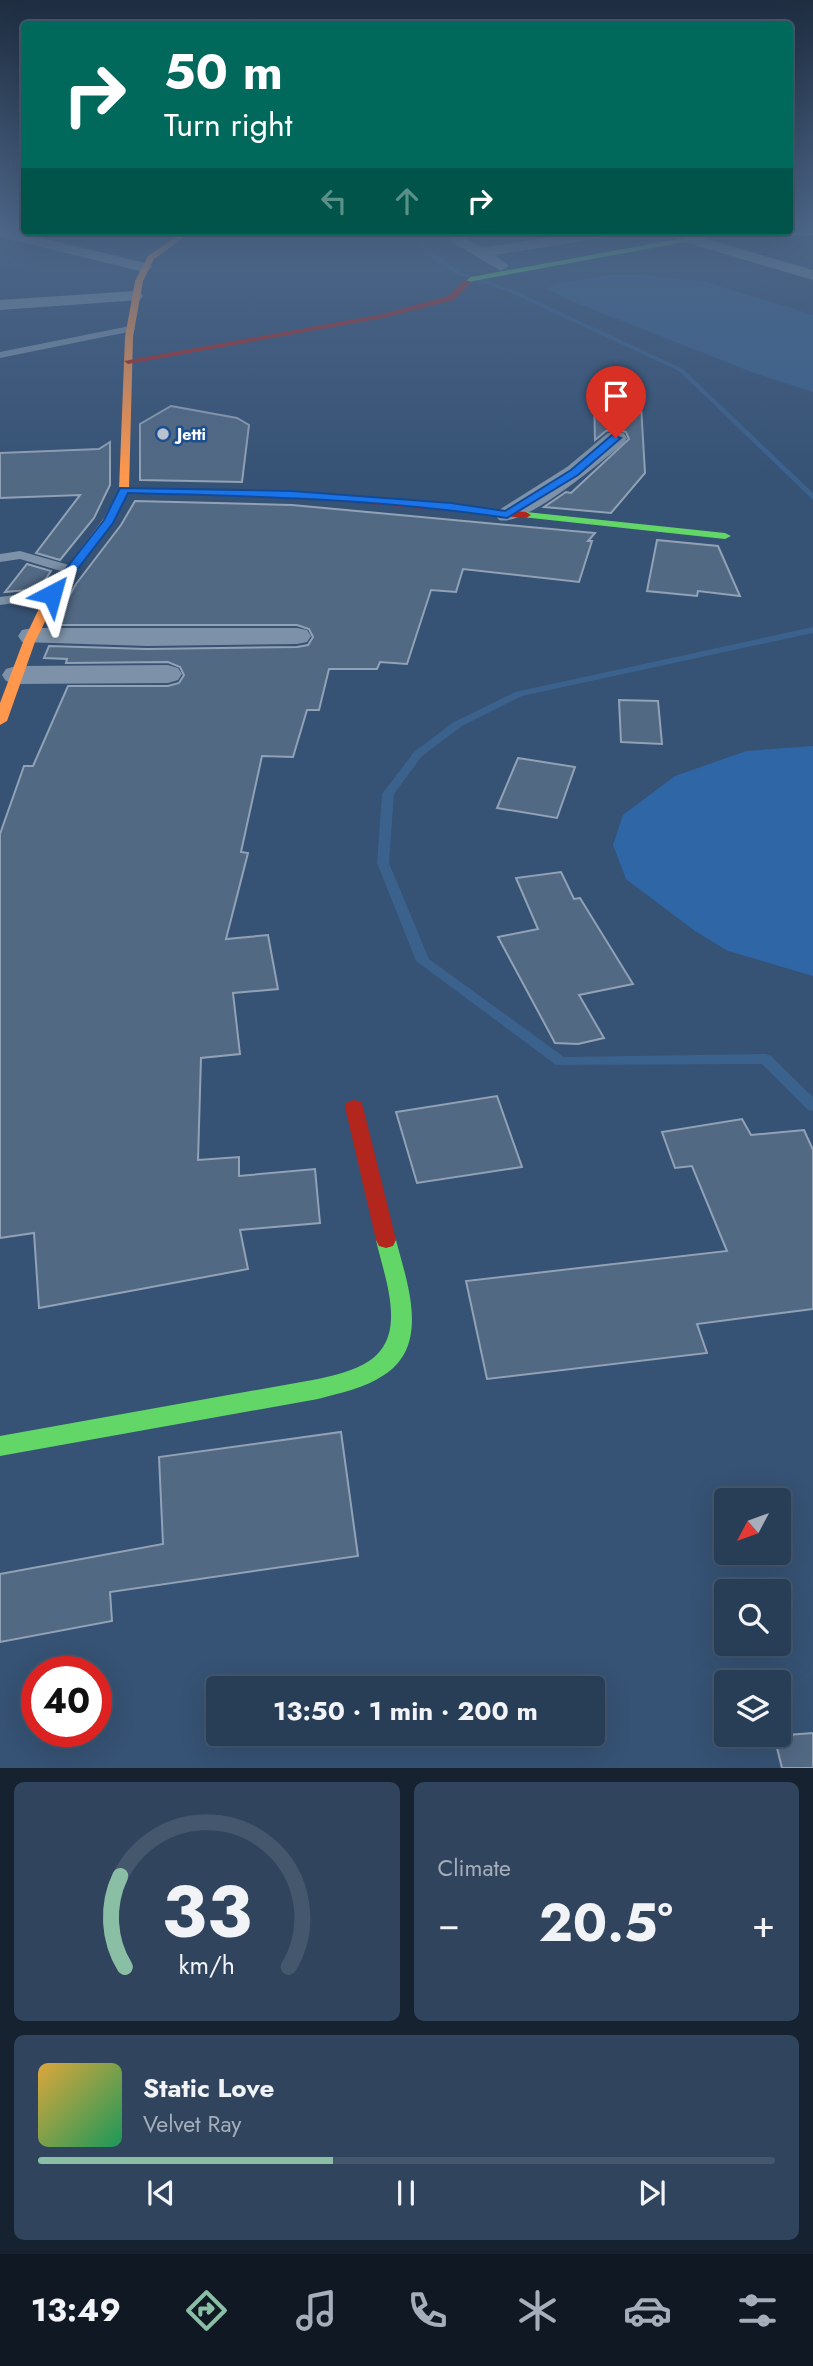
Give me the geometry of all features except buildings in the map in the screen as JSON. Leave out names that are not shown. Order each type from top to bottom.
[{"type":"street","points":[[0,721],[16,675],[52,594],[109,520],[124,490],[132,311]]},
{"type":"street","points":[[128,360],[404,311]]},
{"type":"street","points":[[507,515],[575,472],[616,438]]},
{"type":"street","points":[[124,490],[292,494],[451,506],[507,515],[725,536]]},
{"type":"street","points":[[32,636],[297,636]]},
{"type":"street","points":[[16,675],[168,674]]},
{"type":"street","points":[[0,1446],[223,1409],[324,1388],[361,1377],[391,1360],[403,1339],[402,1307],[354,1107]]},
{"type":"lane","points":[[0,355],[130,329]]},
{"type":"lane","points":[[0,558],[20,555],[71,570]]},
{"type":"lane","points":[[0,601],[52,594]]},
{"type":"shaded area","points":[[596,311],[798,311],[813,315],[813,392],[754,373]]},
{"type":"shaded area","points":[[813,746],[813,976],[728,951],[695,931],[626,879],[613,845],[623,815],[675,776],[746,751]]},
{"type":"waterway","points":[[553,311],[681,370],[813,498]]},
{"type":"waterway","points":[[813,630],[519,694],[458,724],[418,754],[388,794],[383,863],[423,961],[561,1062],[766,1059],[813,1106]]},
{"type":"traffic: fast","points":[[526,515],[725,536]]},
{"type":"traffic: fast","points":[[0,1446],[318,1389],[353,1379],[377,1368],[392,1355],[400,1339],[402,1320],[386,1240]]},
{"type":"traffic: slow","points":[[0,721],[29,642],[51,596],[109,519],[124,490],[129,337],[134,311]]},
{"type":"traffic: jam","points":[[128,361],[404,311]]},
{"type":"traffic: jam","points":[[124,490],[292,494],[526,515]]},
{"type":"traffic: jam","points":[[354,1107],[386,1240]]},
{"type":"place","name":"Jetti","points":[[163,434]]},
{"type":"route","points":[[52,594],[109,520],[124,490],[292,494],[451,506],[507,515],[588,463],[616,438]]}]
